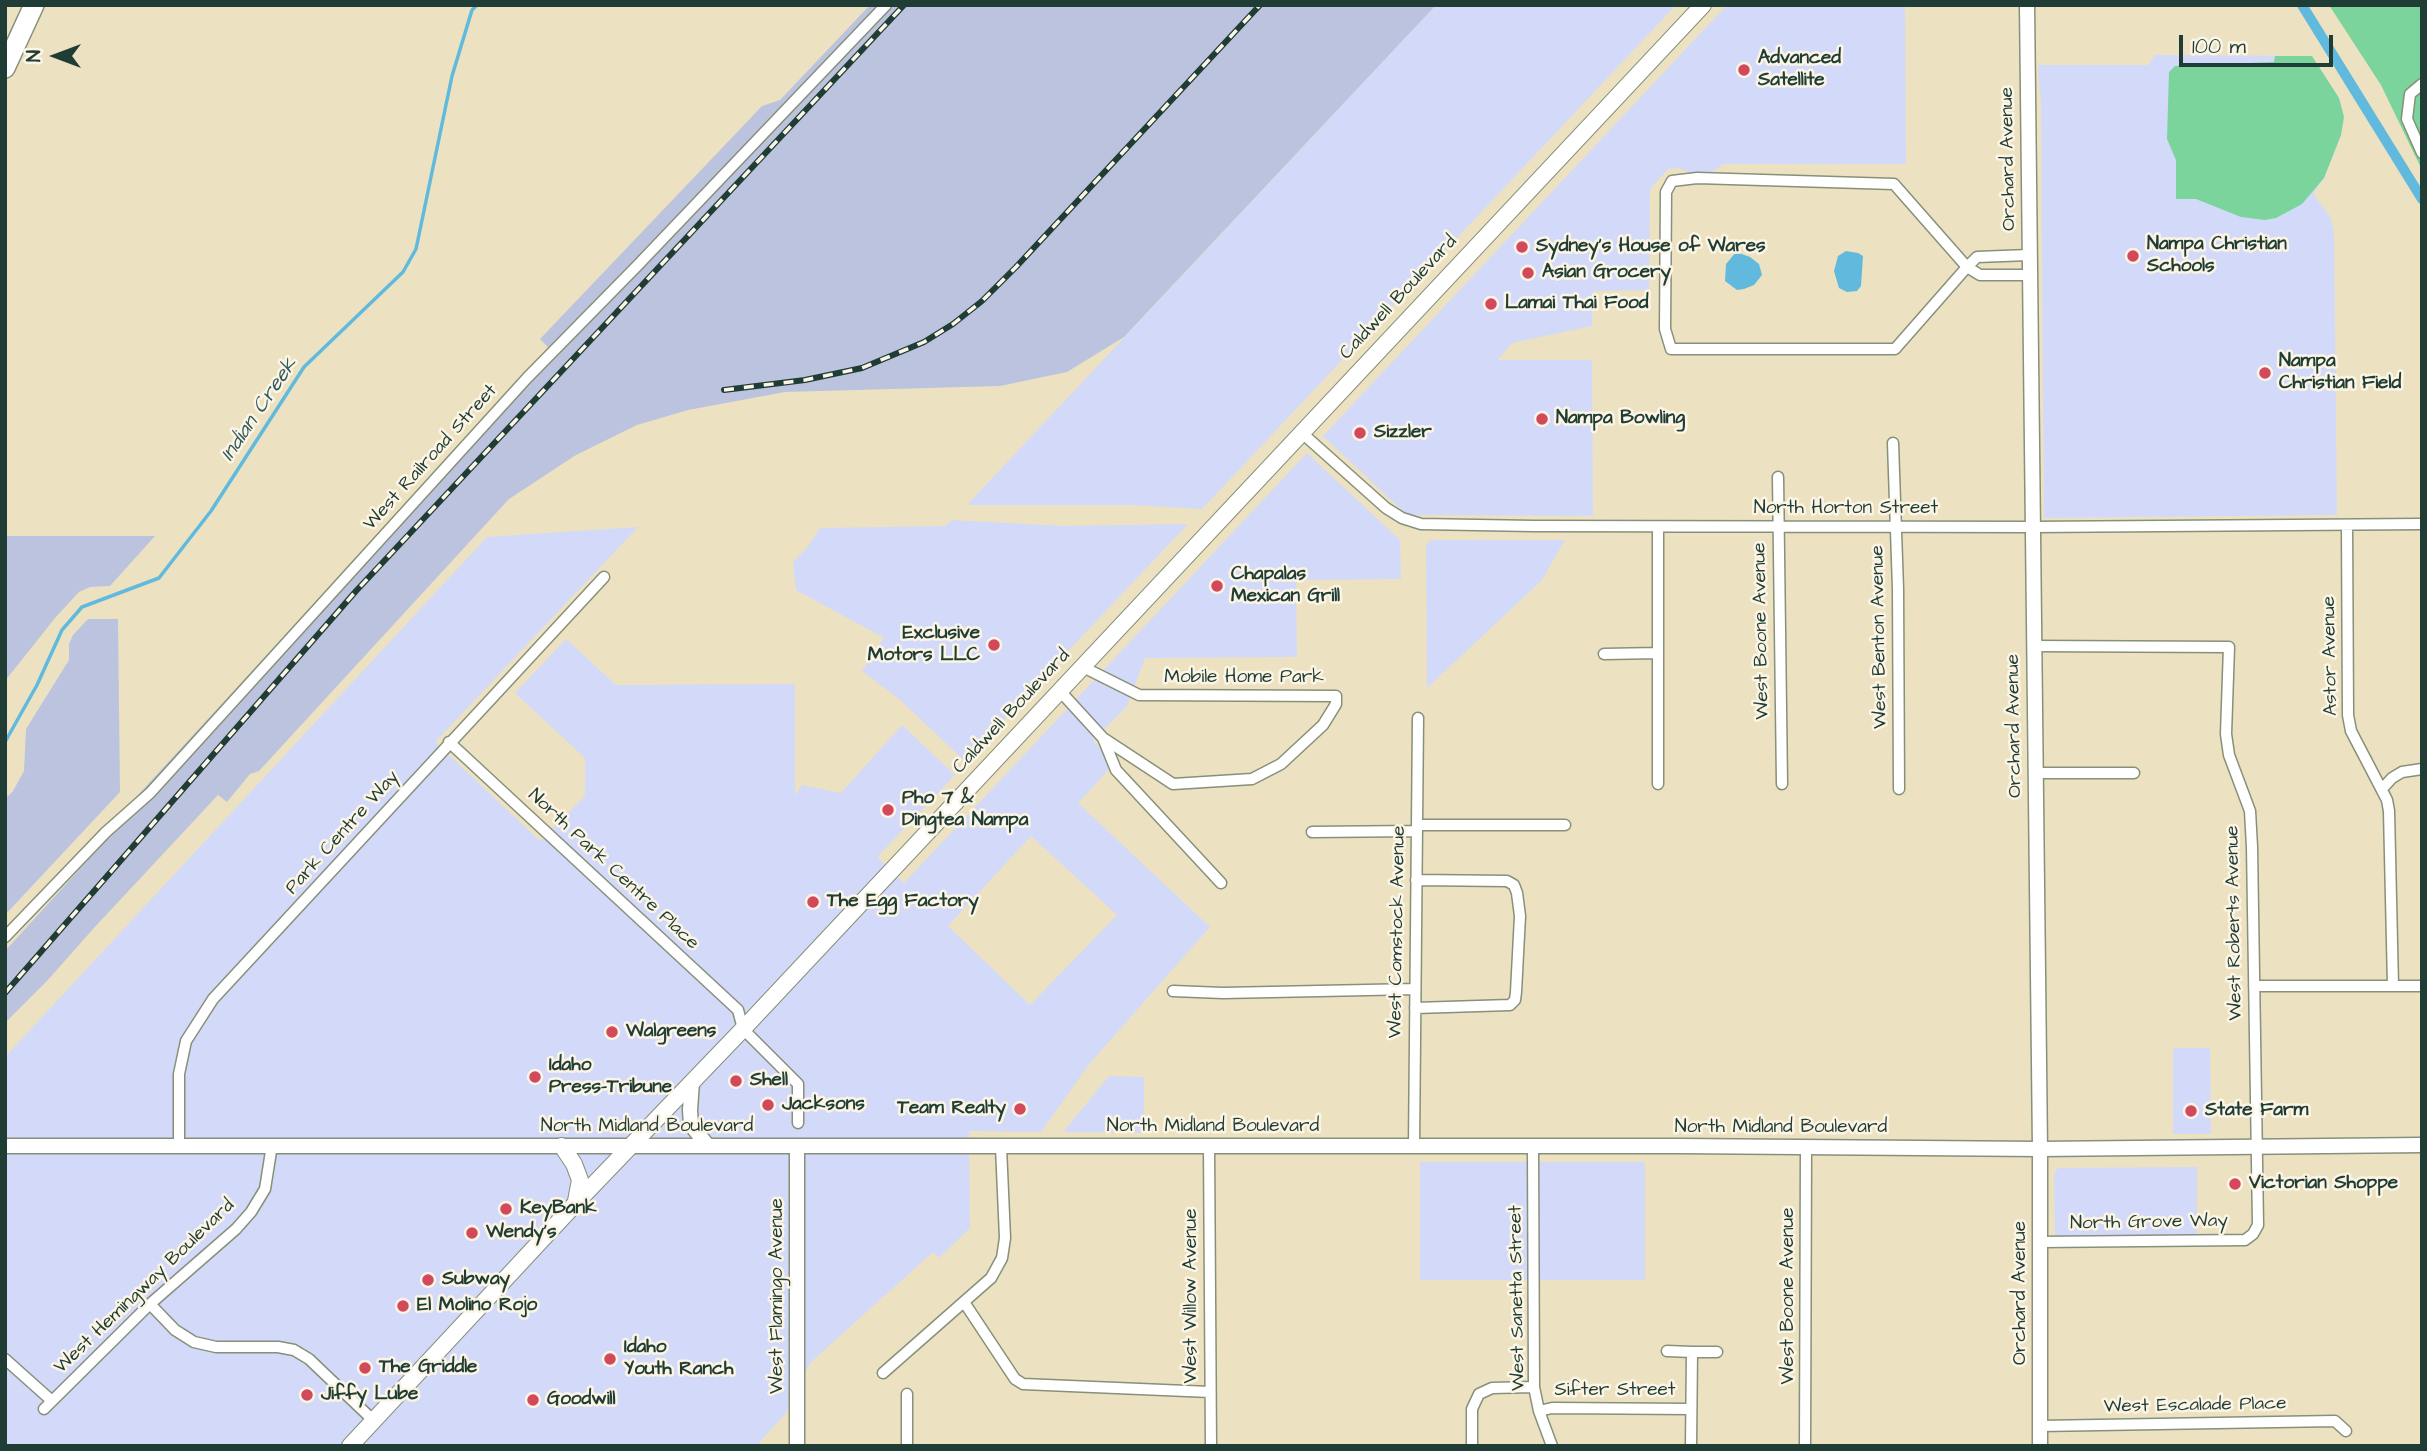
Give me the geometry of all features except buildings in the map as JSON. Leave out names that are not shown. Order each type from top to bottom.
[{"type":"highway","points":[[5,68],[34,5]]},
{"type":"main road","name":"Caldwell Boulevard","points":[[350,1446],[576,1203],[744,1030],[1703,5]]},
{"type":"main road","points":[[562,1146],[574,1164],[580,1180],[576,1203]]},
{"type":"street","name":"West Railroad Street","points":[[5,937],[106,832],[150,793],[527,379],[886,5]]},
{"type":"street","name":"Orchard Avenue","points":[[2027,5],[2040,1149],[2040,1446]]},
{"type":"street","points":[[2422,85],[2410,94],[2407,119],[2422,153]]},
{"type":"street","points":[[2029,256],[1977,257],[1967,267],[1895,349],[1671,349],[1665,329],[1666,192],[1672,181],[1697,178],[1894,184],[1967,267],[1980,275],[2029,275]]},
{"type":"street","name":"North Horton Street","points":[[1302,433],[1386,508],[1414,523],[1441,526],[2033,527],[2422,524]]},
{"type":"street","name":"West Benton Avenue","points":[[1894,443],[1899,789]]},
{"type":"street","name":"West Boone Avenue","points":[[1778,477],[1782,784]]},
{"type":"street","name":"Astor Avenue","points":[[2347,525],[2348,715],[2351,731],[2382,789],[2389,811],[2393,986]]},
{"type":"street","points":[[1658,527],[1658,784]]},
{"type":"street","name":"Park Centre Way","points":[[178,1145],[179,1074],[186,1041],[214,999],[604,577]]},
{"type":"street","name":"West Roberts Avenue","points":[[2034,646],[2229,647],[2226,734],[2229,755],[2250,811],[2257,1147]]},
{"type":"street","points":[[1604,654],[1658,653]]},
{"type":"street","name":"Mobile Home Park","points":[[1060,691],[1103,738],[1173,784],[1252,779],[1281,764],[1323,725],[1336,705],[1336,696],[1139,695],[1083,667]]},
{"type":"street","name":"West Comstock Avenue","points":[[1413,1146],[1418,718]]},
{"type":"street","name":"Mobile Home Park","points":[[1103,738],[1116,770],[1221,883]]},
{"type":"street","name":"North Park Centre Place","points":[[449,742],[737,1010],[744,1030],[798,1084],[798,1123]]},
{"type":"street","points":[[2382,789],[2402,772],[2422,769]]},
{"type":"street","points":[[2035,772],[2134,773]]},
{"type":"street","points":[[1312,832],[1565,825]]},
{"type":"street","points":[[1415,1008],[1510,1005],[1517,992],[1520,916],[1517,893],[1514,885],[1507,881],[1416,880]]},
{"type":"street","points":[[2254,986],[2422,986]]},
{"type":"street","points":[[1173,991],[1223,993],[1415,989]]},
{"type":"street","points":[[692,1082],[691,1125],[708,1146]]},
{"type":"street","name":"North Midland Boulevard","points":[[5,1146],[2040,1149],[2422,1145]]},
{"type":"street","name":"West Hemingway Boulevard","points":[[5,1359],[48,1405],[150,1304],[236,1230],[265,1189],[272,1146]]},
{"type":"street","name":"West Flamingo Avenue","points":[[797,1146],[797,1446]]},
{"type":"street","name":"West Willow Avenue","points":[[1209,1146],[1211,1446]]},
{"type":"street","points":[[883,1373],[990,1278],[1002,1258],[1005,1238],[1001,1147]]},
{"type":"street","name":"West Boone Avenue","points":[[1805,1446],[1807,1147]]},
{"type":"street","name":"North Grove Way","points":[[2040,1242],[2245,1240],[2253,1234],[2258,1225],[2257,1147]]},
{"type":"street","name":"West Sanetta Street","points":[[1533,1148],[1534,1387],[1552,1446]]},
{"type":"street","points":[[964,1302],[1015,1379],[1023,1384],[1210,1392]]},
{"type":"street","points":[[150,1304],[175,1330],[194,1342],[216,1347],[278,1347],[294,1350],[309,1359],[374,1421]]},
{"type":"street","points":[[1667,1351],[1717,1352]]},
{"type":"street","points":[[1691,1446],[1692,1352]]},
{"type":"street","points":[[1472,1446],[1472,1409],[1479,1394],[1492,1388],[1534,1387]]},
{"type":"street","points":[[907,1394],[907,1446]]},
{"type":"street","name":"Sifter Street","points":[[1539,1410],[1691,1409]]},
{"type":"street","name":"West Escalade Place","points":[[2040,1426],[2335,1421],[2346,1432]]},
{"type":"shaded area","points":[[870,5],[1436,5],[1124,337],[1067,372],[1000,386],[785,392],[688,410],[637,425],[576,455],[509,499],[259,771],[250,774],[227,802],[218,795],[5,1023],[5,951],[97,850],[137,796],[549,348],[540,339],[762,106],[780,100]]},
{"type":"shaded area","points":[[1436,5],[1676,5],[1202,509],[1134,505],[967,505]]},
{"type":"shaded area","points":[[1727,5],[1905,5],[1906,164],[1723,164],[1705,178],[1678,168],[1668,169],[1650,189],[1649,290],[1593,291],[1592,326],[1512,343],[1498,360],[1592,360],[1593,516],[1407,515],[1323,436]]},
{"type":"shaded area","points":[[2155,55],[2312,56],[2339,98],[2344,117],[2341,135],[2324,178],[2313,194],[2330,216],[2334,232],[2337,515],[2044,518],[2041,105],[2038,65],[2148,65]]},
{"type":"shaded area","points":[[1307,453],[1400,540],[1401,579],[1296,580],[1297,657],[1145,658],[1127,706],[1093,741],[1115,763],[1078,803],[1210,927],[1090,1063],[1041,1132],[969,1131],[970,1228],[939,1258],[933,1252],[810,1363],[786,1413],[756,1446],[5,1446],[5,1057],[487,537],[638,527],[435,742],[540,841],[585,796],[585,758],[515,693],[566,639],[616,685],[795,684],[795,795],[802,785],[841,793],[902,725],[955,775],[877,857],[904,883]],"holes":[[[1031,836],[1117,915],[1030,1005],[948,926]]]},
{"type":"shaded area","points":[[952,520],[1063,526],[1188,524],[966,762],[900,700],[862,671],[884,638],[796,590],[793,562],[807,548],[820,528],[946,526]]},
{"type":"shaded area","points":[[5,536],[155,536],[110,586],[90,587],[79,592],[5,681]]},
{"type":"shaded area","points":[[1431,540],[1565,540],[1542,580],[1427,688],[1426,545]]},
{"type":"shaded area","points":[[88,619],[118,619],[120,792],[5,915],[5,799],[13,791],[24,771],[26,729],[69,660],[69,644],[73,635]]},
{"type":"shaded area","points":[[2173,1048],[2210,1048],[2211,1134],[2173,1134]]},
{"type":"shaded area","points":[[1109,1076],[1144,1077],[1144,1133],[1063,1132]]},
{"type":"shaded area","points":[[1420,1162],[1645,1162],[1645,1280],[1420,1280]]},
{"type":"shaded area","points":[[2197,1167],[2197,1236],[2055,1237],[2054,1173],[2058,1168]]},
{"type":"green space","points":[[2329,5],[2422,5],[2422,170],[2381,85]]},
{"type":"green space","points":[[2275,56],[2312,56],[2339,98],[2344,117],[2341,135],[2324,178],[2302,204],[2276,218],[2265,220],[2241,217],[2196,199],[2176,199],[2176,160],[2167,139],[2169,72],[2175,66],[2274,62]]},
{"type":"water","points":[[1846,251],[1863,256],[1861,286],[1857,291],[1847,292],[1839,288],[1834,271],[1838,256]]},
{"type":"water","points":[[1736,252],[1759,264],[1762,275],[1754,285],[1737,290],[1725,281],[1726,264]]},
{"type":"waterway","name":"Indian Creek","points":[[5,742],[37,685],[62,630],[82,607],[159,578],[211,511],[304,367],[403,272],[416,249],[452,76],[472,10],[477,5]]},
{"type":"waterway","points":[[2302,5],[2422,199]]},
{"type":"railway","points":[[5,993],[356,591],[904,5]]},
{"type":"railway","points":[[724,390],[805,380],[862,368],[924,342],[953,324],[982,301],[1016,267],[1260,5]]},
{"type":"place","name":"Advanced Satellite","points":[[1744,70]]},
{"type":"place","name":"Sydney's House of Wares","points":[[1522,247]]},
{"type":"place","name":"Nampa Christian Schools","points":[[2133,256]]},
{"type":"place","name":"Asian Grocery","points":[[1528,273]]},
{"type":"place","name":"Lamai Thai Food","points":[[1491,304]]},
{"type":"place","name":"Nampa Christian Field","points":[[2265,373]]},
{"type":"place","name":"Nampa Bowling","points":[[1542,419]]},
{"type":"place","name":"Sizzler","points":[[1360,433]]},
{"type":"place","name":"Chapalas Mexican Grill","points":[[1217,586]]},
{"type":"place","name":"Exclusive Motors LLC","points":[[994,645]]},
{"type":"place","name":"Pho 7 & Dingtea Nampa","points":[[888,810]]},
{"type":"place","name":"The Egg Factory","points":[[813,902]]},
{"type":"place","name":"Walgreens","points":[[612,1032]]},
{"type":"place","name":"Idaho Press-Tribune","points":[[535,1077]]},
{"type":"place","name":"Shell","points":[[736,1081]]},
{"type":"place","name":"Jacksons","points":[[768,1105]]},
{"type":"place","name":"Team Realty","points":[[1020,1109]]},
{"type":"place","name":"State Farm","points":[[2191,1111]]},
{"type":"place","name":"Victorian Shoppe","points":[[2235,1184]]},
{"type":"place","name":"KeyBank","points":[[506,1209]]},
{"type":"place","name":"Wendy's","points":[[472,1233]]},
{"type":"place","name":"Subway","points":[[428,1280]]},
{"type":"place","name":"El Molino Rojo","points":[[403,1306]]},
{"type":"place","name":"Idaho Youth Ranch","points":[[610,1359]]},
{"type":"place","name":"The Griddle","points":[[365,1368]]},
{"type":"place","name":"Jiffy Lube","points":[[307,1395]]},
{"type":"place","name":"Goodwill","points":[[533,1400]]}]
